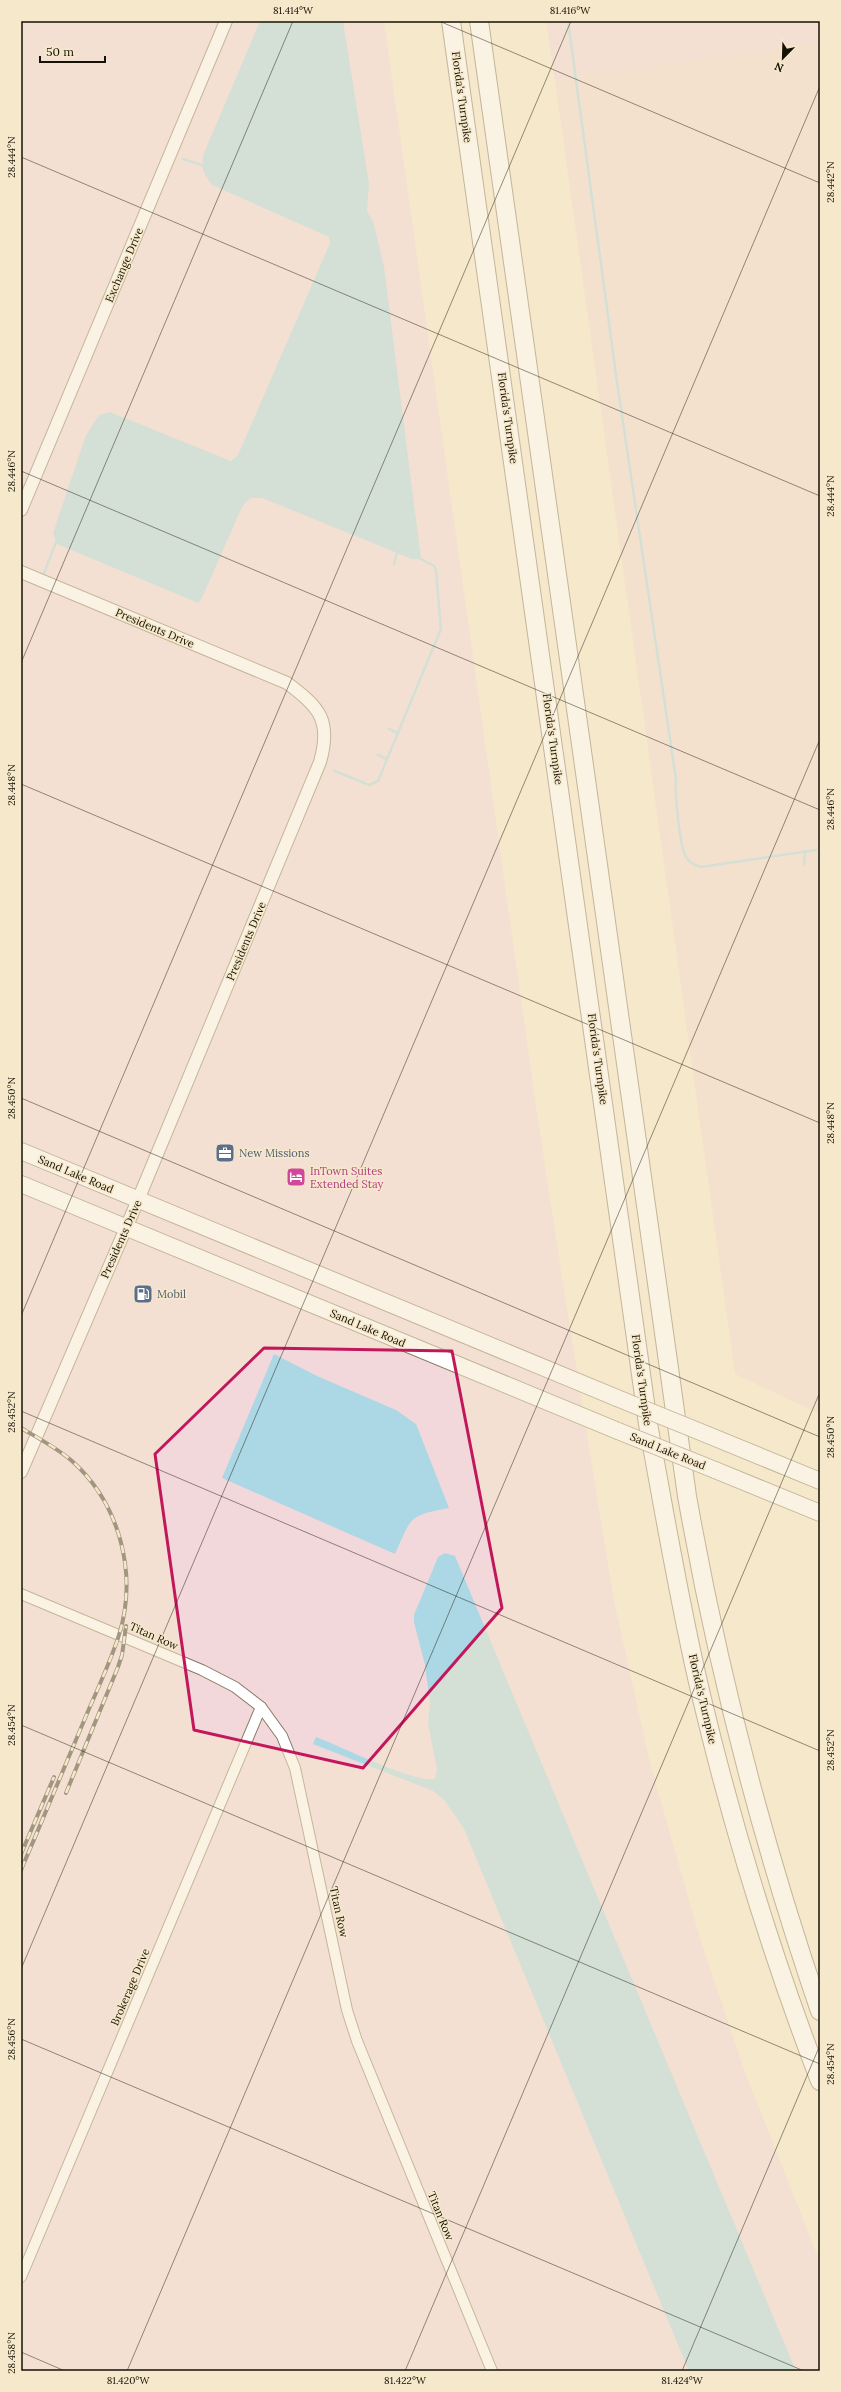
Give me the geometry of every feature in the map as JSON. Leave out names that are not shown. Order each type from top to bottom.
[{"type":"highway","name":"Florida's Turnpike","points":[[451,21],[648,1424],[687,1633],[718,1764],[754,1894],[797,2021],[820,2081]]},
{"type":"highway","points":[[479,21],[687,1496],[712,1628],[741,1750],[778,1886],[820,2011]]},
{"type":"main road","name":"Sand Lake Road","points":[[21,1151],[820,1481]]},
{"type":"main road","name":"Sand Lake Road","points":[[21,1184],[774,1494]]},
{"type":"main road","points":[[774,1494],[820,1504]]},
{"type":"main road","points":[[774,1494],[820,1513]]},
{"type":"street","name":"Exchange Drive","points":[[21,510],[226,21]]},
{"type":"street","name":"Presidents Drive","points":[[21,572],[286,683],[308,699],[322,718],[326,741],[320,762],[138,1200],[125,1227],[21,1472]]},
{"type":"street","name":"Titan Row","points":[[21,1594],[202,1670],[235,1687],[261,1707],[282,1736],[295,1768],[348,2010],[357,2041],[492,2371]]},
{"type":"street","name":"Brokerage Drive","points":[[21,2277],[261,1707]]},
{"type":"highlighted area","points":[[264,1348],[452,1351],[502,1608],[363,1768],[194,1730],[155,1454]]},
{"type":"shaded area","points":[[21,21],[384,21],[536,1106],[613,1596],[650,1763],[699,1935],[745,2072],[820,2262],[820,2371],[21,2371]]},
{"type":"shaded area","points":[[546,21],[820,21],[820,42],[555,80]]},
{"type":"shaded area","points":[[820,42],[820,1414],[735,1374],[555,80]]},
{"type":"water","points":[[260,21],[343,21],[369,184],[367,211],[373,221],[384,266],[421,559],[412,559],[262,498],[250,498],[242,507],[202,598],[198,603],[57,544],[53,533],[86,435],[99,415],[110,412],[231,461],[238,455],[330,243],[329,237],[212,185],[206,177],[202,167],[204,153]]},
{"type":"water","points":[[274,1354],[317,1376],[396,1410],[416,1424],[449,1508],[425,1513],[413,1520],[408,1525],[395,1554],[222,1478]]},
{"type":"water","points":[[445,1553],[455,1556],[796,2371],[689,2371],[464,1829],[445,1801],[433,1791],[313,1744],[316,1737],[394,1770],[425,1779],[435,1779],[437,1770],[428,1723],[430,1703],[425,1665],[414,1622],[414,1615],[438,1557]]},
{"type":"waterway","points":[[568,21],[617,382],[676,779],[676,796],[681,842],[686,857],[689,861],[694,865],[701,867],[816,850]]},
{"type":"waterway","points":[[183,159],[201,165]]},
{"type":"waterway","points":[[43,576],[56,542]]},
{"type":"waterway","points":[[394,564],[397,553]]},
{"type":"waterway","points":[[335,771],[369,785],[378,781],[441,629],[436,571],[434,566],[421,559]]},
{"type":"waterway","points":[[389,729],[398,733]]},
{"type":"waterway","points":[[378,755],[387,759]]},
{"type":"waterway","points":[[804,865],[805,852]]},
{"type":"railway","points":[[21,1428],[54,1447],[72,1461],[89,1478],[113,1519],[121,1541],[125,1564],[126,1588],[124,1612],[119,1635],[112,1656],[21,1870]]},
{"type":"railway","points":[[66,1793],[118,1667],[122,1655],[126,1626]]},
{"type":"railway","points":[[21,1854],[54,1777]]},
{"type":"place","name":"New Missions","points":[[225,1153]]},
{"type":"place","name":"InTown Suites Extended Stay","points":[[296,1177]]},
{"type":"place","name":"Mobil","points":[[143,1294]]}]
